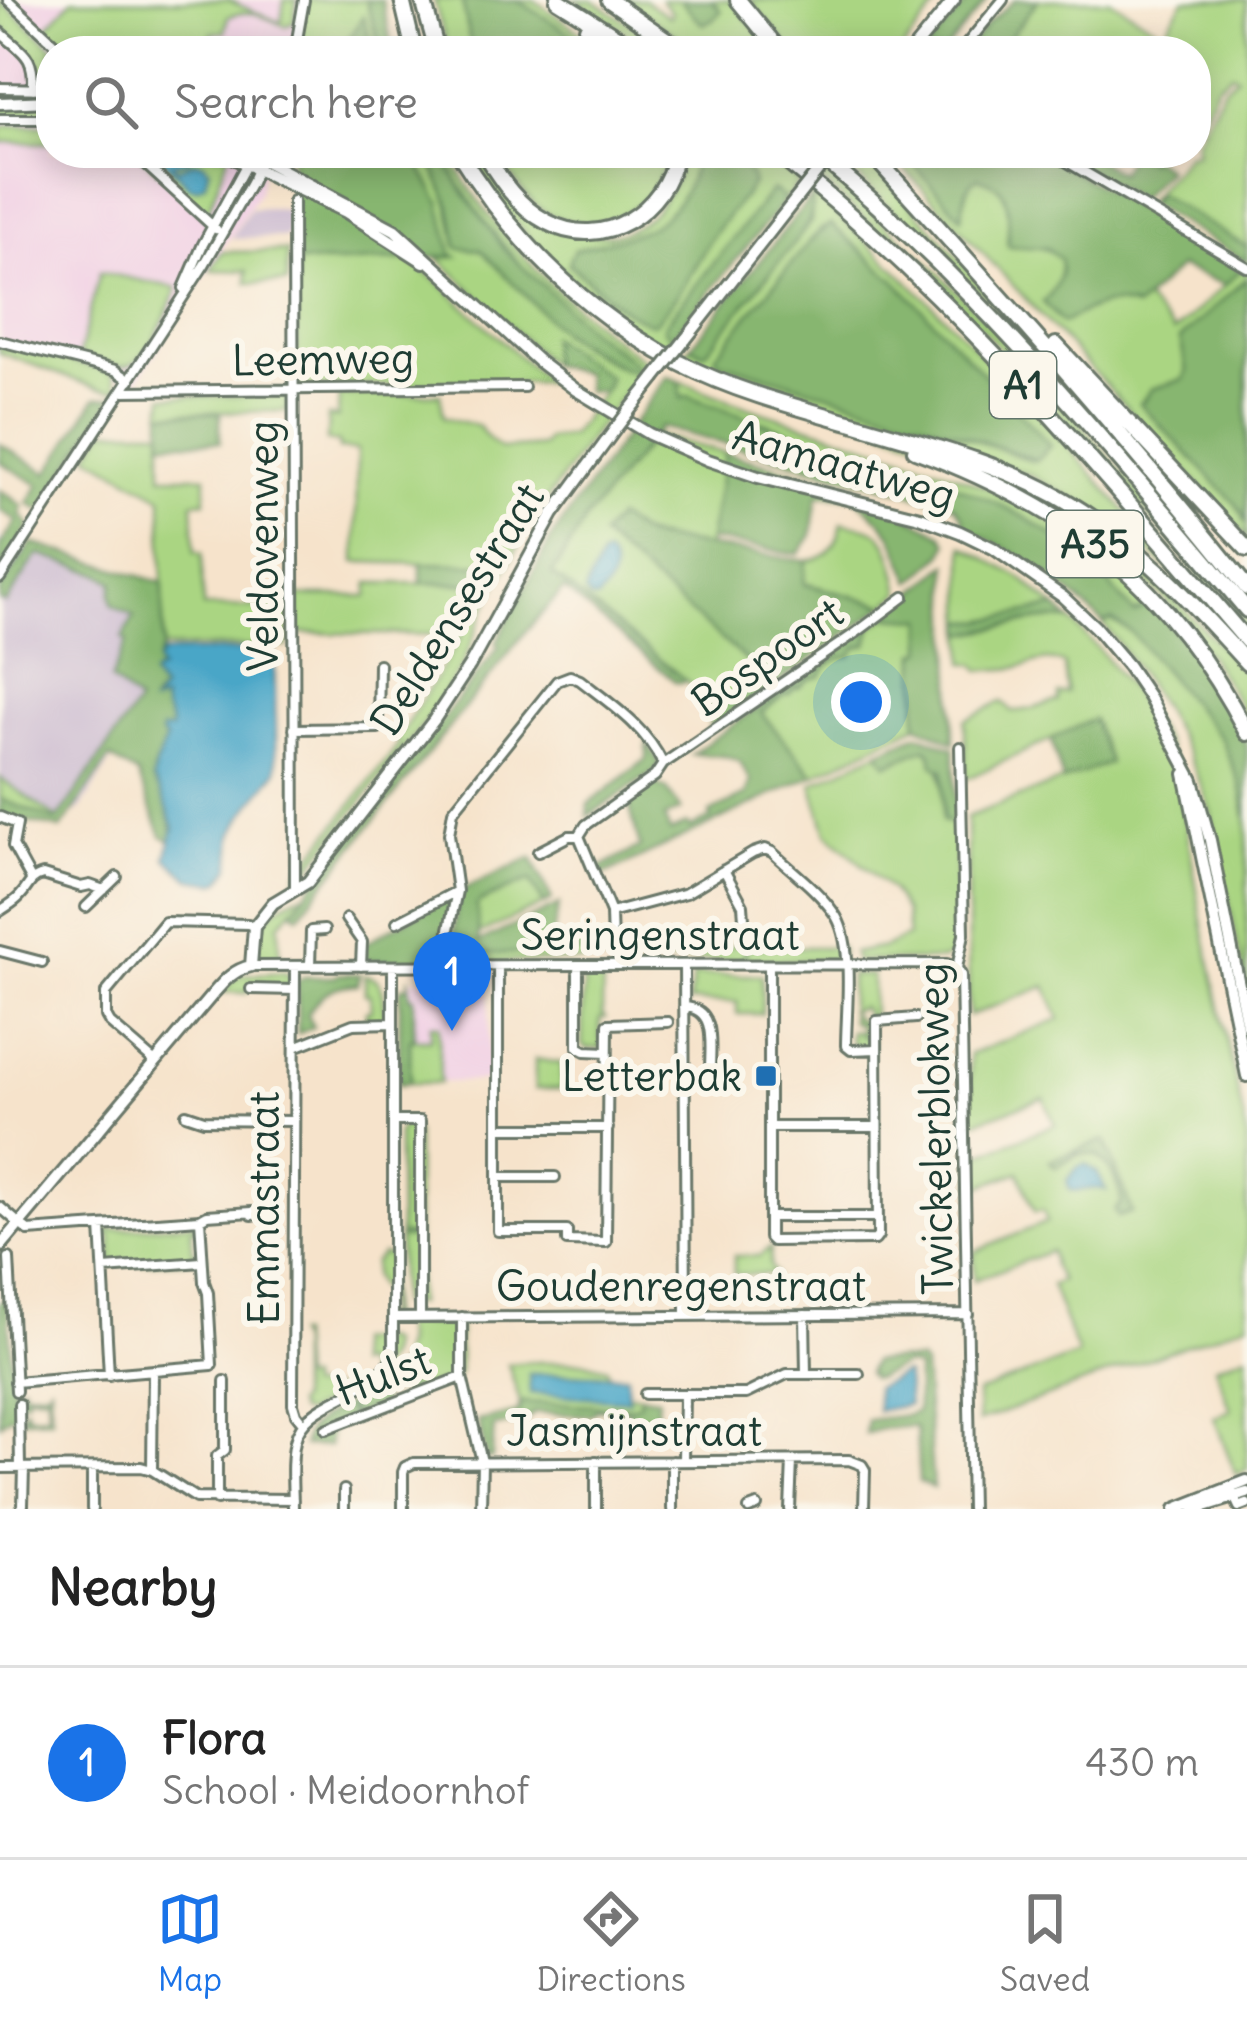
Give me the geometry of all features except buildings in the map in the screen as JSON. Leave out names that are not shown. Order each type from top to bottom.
[{"type":"highway","points":[[402,0],[410,36]]},
{"type":"highway","points":[[423,0],[433,36]]},
{"type":"highway","points":[[554,0],[600,36]]},
{"type":"highway","points":[[554,0],[614,36]]},
{"type":"highway","points":[[609,0],[661,36]]},
{"type":"highway","points":[[738,0],[768,36]]},
{"type":"highway","name":"A35","points":[[469,168],[502,217],[541,260],[582,299],[633,336],[743,390],[999,469],[1055,495],[1127,542],[1176,585],[1247,663]]},
{"type":"highway","points":[[494,168],[534,214],[555,226],[598,231],[626,223],[650,206],[672,168]]},
{"type":"highway","name":"A1","points":[[794,168],[968,328],[1086,453],[1247,641]]},
{"type":"highway","name":"A1","points":[[834,168],[982,306],[1247,610]]},
{"type":"highway","name":"A35","points":[[885,168],[1155,473],[1247,588]]},
{"type":"highway","name":"A35","points":[[1023,321],[1047,336],[1247,549]]},
{"type":"highway","name":"A35","points":[[879,431],[1032,501],[1102,549],[1178,623],[1219,680],[1247,733]]},
{"type":"main road","points":[[924,36],[954,0]]},
{"type":"main road","points":[[0,103],[36,102]]},
{"type":"main road","name":"Aamaatweg","points":[[272,168],[442,273],[560,379],[649,434],[758,477],[920,517],[993,548],[1079,612],[1128,666],[1193,780],[1247,1025]]},
{"type":"main road","name":"Deldensestraat","points":[[254,927],[273,903],[308,882],[411,752],[447,701],[553,514],[820,168]]},
{"type":"main road","name":"Aamaatweg","points":[[1183,764],[1247,1075]]},
{"type":"main road","points":[[4,1252],[20,1224],[228,976],[251,966],[254,927]]},
{"type":"main road","points":[[1195,1509],[1237,1492],[1247,1481]]},
{"type":"main road","points":[[1176,1509],[1237,1492]]},
{"type":"street","points":[[8,0],[47,36]]},
{"type":"street","points":[[298,36],[304,0]]},
{"type":"street","points":[[973,36],[1003,0]]},
{"type":"street","points":[[0,32],[34,68],[33,89],[0,88]]},
{"type":"street","points":[[0,119],[36,119]]},
{"type":"street","points":[[149,168],[222,235]]},
{"type":"street","points":[[176,307],[195,261],[249,168]]},
{"type":"street","points":[[0,578],[222,235],[251,168]]},
{"type":"street","points":[[1077,168],[1247,268]]},
{"type":"street","name":"Veldovenweg","points":[[293,202],[295,891]]},
{"type":"street","points":[[0,341],[115,370],[130,380]]},
{"type":"street","name":"Leemweg","points":[[123,391],[524,387]]},
{"type":"street","name":"Bospoort","points":[[538,852],[569,836],[579,836],[586,825],[656,776],[663,764],[904,597]]},
{"type":"street","points":[[294,729],[378,728],[379,664]]},
{"type":"street","points":[[447,966],[457,891],[449,834],[453,811],[557,680],[570,676],[580,680],[633,721],[663,764]]},
{"type":"street","name":"Twickelerblokweg","points":[[960,748],[964,934],[957,968],[961,976],[971,1509]]},
{"type":"street","points":[[0,817],[16,824],[13,846],[31,879]]},
{"type":"street","points":[[579,836],[611,913],[612,946]]},
{"type":"street","points":[[611,913],[686,893],[753,854],[765,849],[772,852],[834,913],[843,930],[846,1046],[877,1049]]},
{"type":"street","points":[[724,870],[743,905],[746,945]]},
{"type":"street","points":[[0,911],[20,896],[31,879],[43,874],[104,890]]},
{"type":"street","points":[[86,907],[117,878]]},
{"type":"street","points":[[398,922],[457,891]]},
{"type":"street","points":[[346,919],[362,942],[361,966]]},
{"type":"street","points":[[155,1063],[110,1023],[106,993],[164,922],[254,927]]},
{"type":"street","points":[[310,966],[310,931],[325,930]]},
{"type":"street","points":[[0,951],[42,962]]},
{"type":"street","name":"Seringenstraat","points":[[251,966],[947,964],[957,968]]},
{"type":"street","points":[[683,965],[686,1316]]},
{"type":"street","points":[[770,965],[769,1238],[776,1243],[872,1242],[878,1236],[877,1021],[916,1018]]},
{"type":"street","name":"Emmastraat","points":[[293,1504],[294,1446],[303,1423],[293,1404],[295,966]]},
{"type":"street","points":[[303,1423],[383,1372],[393,1355],[393,966]]},
{"type":"street","points":[[497,966],[498,1231],[567,1232],[567,1241],[606,1242],[608,1024],[668,1022]]},
{"type":"street","points":[[578,966],[578,1047],[607,1052]]},
{"type":"street","points":[[251,989],[295,989]]},
{"type":"street","points":[[684,1007],[696,1007],[705,1015],[710,1070]]},
{"type":"street","points":[[295,1047],[353,1024],[393,1023]]},
{"type":"street","points":[[186,1114],[204,1120],[292,1121]]},
{"type":"street","points":[[393,1120],[420,1121],[420,1317]]},
{"type":"street","points":[[770,1127],[877,1126]]},
{"type":"street","points":[[500,1129],[608,1128]]},
{"type":"street","points":[[498,1177],[555,1177]]},
{"type":"street","points":[[0,1208],[28,1232],[258,1214]]},
{"type":"street","points":[[770,1217],[878,1217]]},
{"type":"street","points":[[4,1252],[15,1386],[212,1365],[200,1219]]},
{"type":"street","points":[[101,1226],[109,1375]]},
{"type":"street","points":[[293,1254],[305,1254]]},
{"type":"street","points":[[104,1268],[202,1262]]},
{"type":"street","name":"Goudenregenstraat","points":[[394,1318],[968,1314]]},
{"type":"street","points":[[805,1315],[806,1375]]},
{"type":"street","points":[[462,1317],[462,1377],[482,1462],[482,1509]]},
{"type":"street","points":[[152,1470],[153,1370]]},
{"type":"street","points":[[646,1394],[746,1394],[787,1374],[859,1374]]},
{"type":"street","name":"Hulst","points":[[326,1429],[462,1377]]},
{"type":"street","points":[[217,1500],[217,1456],[225,1450],[225,1381]]},
{"type":"street","points":[[683,1461],[684,1394]]},
{"type":"street","points":[[19,1404],[21,1509]]},
{"type":"street","name":"Jasmijnstraat","points":[[403,1509],[403,1472],[414,1463],[849,1460],[865,1470],[864,1509]]},
{"type":"street","points":[[596,1461],[596,1509]]},
{"type":"street","points":[[672,1461],[672,1509]]},
{"type":"street","points":[[790,1509],[792,1461]]},
{"type":"street","points":[[0,1468],[141,1467],[205,1504],[217,1500],[293,1504]]},
{"type":"street","points":[[92,1468],[92,1509]]},
{"type":"street","points":[[344,1490],[344,1509]]},
{"type":"street","points":[[1237,1492],[1239,1507],[1247,1504]]},
{"type":"shaded area","points":[[0,0],[306,0],[300,36],[36,36],[36,168],[264,168],[259,192],[137,382],[0,349]]},
{"type":"shaded area","points":[[250,209],[287,210],[288,237],[231,238]]},
{"type":"shaded area","points":[[0,539],[121,577],[143,611],[142,703],[80,810],[58,824],[0,808]]},
{"type":"shaded area","points":[[412,979],[485,979],[489,1081],[410,1083]]},
{"type":"green space","points":[[0,0],[41,36],[36,36],[36,69],[32,56],[0,25]]},
{"type":"green space","points":[[72,0],[228,0],[281,23],[284,0],[297,0],[294,23],[285,26],[263,16],[236,14],[228,17],[225,32],[212,36],[53,36],[45,29]]},
{"type":"green space","points":[[306,0],[366,0],[377,36],[369,36],[363,17],[351,36],[300,36]]},
{"type":"green space","points":[[366,0],[382,0],[390,36],[377,36]]},
{"type":"green space","points":[[434,0],[462,0],[469,36],[444,36]]},
{"type":"green space","points":[[462,0],[517,0],[574,36],[469,36]]},
{"type":"green space","points":[[517,0],[534,0],[586,36],[574,36]]},
{"type":"green space","points":[[575,0],[592,0],[651,36],[632,36]]},
{"type":"green space","points":[[624,0],[644,0],[670,17],[672,13],[661,0],[680,0],[706,24],[721,11],[712,0],[731,0],[762,36],[678,36]]},
{"type":"green space","points":[[680,0],[712,0],[721,11],[712,21],[701,23]]},
{"type":"green space","points":[[750,0],[942,0],[913,36],[780,36]]},
{"type":"green space","points":[[969,0],[987,0],[957,36],[938,36]]},
{"type":"green space","points":[[1015,0],[1038,0],[1010,36],[978,36]]},
{"type":"green space","points":[[1038,0],[1110,0],[1164,32],[1184,0],[1247,0],[1247,247],[1158,195],[1146,203],[1175,168],[1211,168],[1211,112],[1223,89],[1237,76],[1232,73],[1217,85],[1211,97],[1211,36],[1010,36]]},
{"type":"green space","points":[[363,16],[369,36],[350,36]]},
{"type":"green space","points":[[0,93],[36,93],[36,116],[0,116]]},
{"type":"green space","points":[[36,125],[36,143],[0,142],[0,127]]},
{"type":"green space","points":[[154,168],[224,168],[206,217]]},
{"type":"green space","points":[[291,168],[421,168],[440,202],[456,256],[339,263],[297,262]]},
{"type":"green space","points":[[421,168],[433,168],[441,184],[457,246],[480,249],[562,333],[590,352],[639,373],[625,355],[568,312],[526,271],[489,227],[450,168],[457,168],[537,271],[651,365],[587,442],[530,524],[485,609],[462,666],[428,718],[297,884],[298,873],[399,744],[397,740],[462,635],[297,633],[297,596],[368,596],[369,583],[486,584],[495,566],[356,562],[357,450],[339,449],[339,443],[327,441],[328,417],[338,418],[339,395],[440,394],[444,417],[478,426],[501,449],[543,446],[547,439],[571,435],[607,386],[608,377],[551,338],[550,364],[438,258],[453,257],[440,202]]},
{"type":"green space","points":[[434,168],[450,168],[505,250],[591,331],[636,364],[639,373],[562,333],[481,250],[458,248],[451,209]]},
{"type":"green space","points":[[477,168],[495,168],[543,225],[610,235],[649,217],[679,168],[694,168],[677,203],[658,222],[638,235],[583,251],[568,263],[619,307],[654,323],[712,237],[727,168],[782,168],[799,182],[786,199],[772,190],[665,324],[672,338],[664,348],[607,314],[494,198]]},
{"type":"green space","points":[[506,168],[662,168],[638,205],[603,221],[583,223],[544,211]]},
{"type":"green space","points":[[693,168],[743,168],[753,184],[654,323],[626,311],[568,263],[574,250],[651,226],[686,188]]},
{"type":"green space","points":[[806,168],[826,169],[943,277],[1048,384],[1247,620],[1247,635],[1127,489],[984,331],[896,245]]},
{"type":"green space","points":[[849,168],[878,168],[1029,337]]},
{"type":"green space","points":[[904,168],[917,168],[960,216],[971,180],[977,177],[998,187],[1007,205],[1007,241],[1048,250],[1060,259],[1057,282],[1043,302],[1062,323],[1098,306],[1136,308],[1145,300],[1174,332],[1241,270],[1247,272],[1247,278],[1180,339],[1187,370],[1184,379],[1152,389],[1140,404],[1235,503],[1247,522],[1247,537]]},
{"type":"green space","points":[[917,168],[1068,168],[1241,270],[1225,285],[1179,267],[1136,308],[1106,304],[1063,323],[1043,302],[1057,282],[1060,259],[1047,248],[1008,246],[1002,191],[978,177],[973,180],[961,217]]},
{"type":"green space","points":[[1085,168],[1111,168],[1119,173],[1122,168],[1167,169],[1138,199]]},
{"type":"green space","points":[[772,190],[786,199],[672,338],[665,324]]},
{"type":"green space","points":[[813,194],[1007,381],[1126,512],[1180,581],[1134,538],[1028,474],[784,398],[680,360],[691,346],[707,351],[811,222]],"holes":[[[831,224],[897,282],[1050,446],[1032,461],[716,356],[811,240]]]},
{"type":"green space","points":[[1157,194],[1247,247],[1247,262],[1148,204]]},
{"type":"green space","points":[[811,197],[810,219],[799,237],[707,351],[691,346]]},
{"type":"green space","points":[[831,224],[897,282],[1050,445],[1036,460],[718,361],[715,356],[811,240]]},
{"type":"green space","points":[[287,251],[287,283],[247,283],[247,271],[210,270],[222,252]]},
{"type":"green space","points":[[409,260],[547,382],[297,387],[297,262]]},
{"type":"green space","points":[[100,272],[178,288],[150,345],[126,366],[79,355]]},
{"type":"green space","points":[[1247,278],[1247,522],[1235,503],[1140,404],[1152,389],[1184,379],[1187,370],[1180,339]]},
{"type":"green space","points":[[550,337],[609,377],[603,391],[586,391],[584,373],[550,364]]},
{"type":"green space","points":[[0,345],[108,371],[118,391],[100,389],[0,353]]},
{"type":"green space","points":[[667,376],[680,381],[681,398],[688,396],[912,470],[998,504],[1077,553],[1134,613],[1151,604],[1221,693],[1247,745],[1247,823],[1240,784],[1222,740],[1131,632],[1112,620],[1103,623],[1038,569],[963,528],[963,517],[954,505],[661,427],[588,516],[552,574],[685,680],[676,682],[564,589],[299,915],[292,911],[499,647],[496,643],[552,537]]},
{"type":"green space","points":[[680,381],[1003,495],[1081,544],[1151,604],[1134,613],[1077,553],[996,502],[688,396],[681,399]]},
{"type":"green space","points":[[164,396],[287,396],[287,411],[162,413]]},
{"type":"green space","points":[[114,397],[40,511],[28,503],[39,485],[0,462],[0,444],[48,473],[96,398]]},
{"type":"green space","points":[[162,413],[220,413],[220,442],[162,442]]},
{"type":"green space","points":[[105,430],[162,430],[162,476],[206,476],[205,501],[193,502],[195,552],[202,553],[203,607],[288,608],[288,646],[163,648],[162,497],[89,455]]},
{"type":"green space","points":[[655,435],[725,453],[708,547],[646,536],[617,519],[601,536],[761,673],[763,694],[756,699],[755,677],[716,705],[552,574],[588,516]]},
{"type":"green space","points":[[725,453],[855,487],[943,535],[948,543],[944,553],[912,582],[881,521],[854,497],[818,495],[812,535],[799,554],[709,540]]},
{"type":"green space","points":[[981,473],[1040,498],[1085,525],[1159,584],[1247,675],[1247,719],[1198,641],[1144,580],[1076,531]]},
{"type":"green space","points":[[0,490],[23,506],[21,514],[30,526],[0,573],[0,546],[17,521],[0,510]]},
{"type":"green space","points":[[617,518],[646,537],[806,561],[804,584],[886,605],[763,694],[761,673],[601,536]]},
{"type":"green space","points":[[842,523],[872,529],[889,548],[901,592],[886,605],[803,583],[806,561],[831,549]]},
{"type":"green space","points":[[32,543],[163,583],[163,648],[157,661],[162,690],[153,700],[163,699],[171,731],[163,730],[167,739],[153,780],[167,809],[172,841],[162,836],[138,775],[110,758],[61,829],[0,815],[0,799],[58,819],[138,703],[111,680],[134,616],[113,605],[114,582],[38,554],[6,603],[0,601],[0,591]]},
{"type":"green space","points":[[964,546],[1021,578],[1055,607],[964,621]]},
{"type":"green space","points":[[421,563],[496,565],[487,584],[421,583]]},
{"type":"green space","points":[[948,564],[954,742],[917,725],[917,653],[924,650],[924,619],[886,617]]},
{"type":"green space","points":[[1055,607],[1070,620],[1030,621],[964,634],[964,621]]},
{"type":"green space","points":[[886,617],[924,618],[924,650],[917,653],[917,725],[814,775],[761,713],[808,679],[818,677],[840,656],[868,644],[872,627]]},
{"type":"green space","points":[[1052,618],[1070,620],[1131,690],[1165,742],[1178,777],[1247,1136],[1247,1323],[978,1422],[977,1393],[1078,1355],[1051,1285],[1061,1281],[1051,1251],[974,1280],[974,1252],[1047,1222],[1043,1210],[1035,1212],[1019,1172],[972,1189],[972,1157],[1055,1125],[1044,1098],[971,1123],[970,1054],[1060,1019],[1046,986],[969,1016],[967,817],[1109,763],[1092,720],[966,779],[965,720],[999,703],[1012,712],[1058,701],[1058,694],[1067,693],[1064,664],[1058,662],[981,671],[965,663],[964,634]],"holes":[[[1105,1140],[1132,1212],[1115,1210],[1121,1203],[1119,1189],[1097,1155],[1084,1153],[1053,1166],[1050,1161]]]},
{"type":"green space","points":[[1109,619],[1131,632],[1222,740],[1240,784],[1247,823],[1247,991],[1202,787],[1166,714],[1103,623]]},
{"type":"green space","points":[[872,627],[868,644],[856,648],[852,656],[833,661],[821,676],[795,687],[761,713],[814,775],[602,876],[599,869],[640,847],[628,800],[652,782],[667,790],[681,810],[664,818],[670,832],[711,818],[710,813],[746,795],[751,781],[739,761],[692,754]]},
{"type":"green space","points":[[756,677],[756,699],[709,731],[709,700],[717,705]]},
{"type":"green space","points":[[1093,719],[1109,763],[1063,781],[1051,739]]},
{"type":"green space","points":[[918,734],[954,748],[956,824],[943,821],[943,770],[933,765],[931,752],[926,748],[887,764],[878,752]]},
{"type":"green space","points":[[647,743],[659,762],[657,770],[588,816],[589,804],[647,759]]},
{"type":"green space","points":[[926,748],[941,773],[943,821],[956,824],[957,937],[952,955],[942,960],[855,961],[853,953],[908,936],[905,912],[892,891],[827,833],[812,784],[878,752],[888,764]]},
{"type":"green space","points":[[0,778],[58,819],[0,799]]},
{"type":"green space","points":[[532,858],[552,900],[544,904],[530,880],[481,901],[477,905],[479,942],[559,905],[552,939],[611,946],[611,953],[451,954],[459,891]]},
{"type":"green space","points":[[529,880],[544,904],[479,934],[476,904]]},
{"type":"green space","points":[[307,892],[279,924],[280,961],[259,956],[256,932],[262,924],[278,907]]},
{"type":"green space","points":[[444,899],[451,902],[446,954],[437,961],[364,960],[365,943]]},
{"type":"green space","points":[[744,944],[744,960],[661,961],[661,946]]},
{"type":"green space","points":[[613,947],[656,947],[656,961],[613,961]]},
{"type":"green space","points":[[746,947],[841,947],[842,953],[835,960],[746,960]]},
{"type":"green space","points":[[611,953],[611,961],[460,962],[451,954]]},
{"type":"green space","points":[[285,972],[293,979],[289,988],[250,985],[247,993],[219,992],[240,975]]},
{"type":"green space","points":[[360,974],[358,984],[322,996],[307,1014],[313,1027],[298,1034],[297,981]]},
{"type":"green space","points":[[365,975],[381,985],[385,1020],[366,1020],[366,1011],[371,1010]]},
{"type":"green space","points":[[694,975],[762,975],[762,1014],[737,1014],[737,1002],[689,1002]]},
{"type":"green space","points":[[850,975],[872,975],[873,1020],[866,1021],[866,1039],[872,1040],[869,1047],[856,1047],[850,1040],[850,1031],[859,1031],[861,1039],[861,1023],[851,1021],[851,1013],[860,1022],[866,1014],[862,1007],[850,1011]]},
{"type":"green space","points":[[584,976],[603,976],[605,1018],[600,1019],[600,1039],[605,1040],[601,1048],[582,1045]]},
{"type":"green space","points":[[409,977],[410,997],[414,997],[410,1083],[399,1084],[400,994],[401,987],[408,987]]},
{"type":"green space","points":[[431,1025],[439,1025],[440,1083],[410,1083],[410,1039],[431,1039]]},
{"type":"green space","points":[[535,1059],[561,1063],[561,1089],[535,1089]]},
{"type":"green space","points":[[403,1125],[416,1132],[417,1235],[399,1235],[398,1133]]},
{"type":"green space","points":[[1105,1140],[1132,1212],[1118,1217],[1117,1183],[1097,1155],[1078,1153],[1056,1167],[1050,1160]]},
{"type":"green space","points":[[196,1223],[197,1228],[191,1229],[193,1252],[199,1252],[196,1260],[108,1265],[111,1235],[104,1235],[106,1230]]},
{"type":"green space","points":[[399,1238],[417,1238],[417,1304],[399,1304]]},
{"type":"green space","points":[[771,1247],[770,1266],[775,1274],[734,1274],[734,1256],[759,1256]]},
{"type":"green space","points":[[382,1254],[389,1255],[388,1324],[379,1317],[385,1316],[385,1290],[379,1289],[373,1277],[374,1262]]},
{"type":"green space","points":[[7,1297],[13,1391],[23,1385],[24,1391],[48,1390],[50,1383],[51,1418],[22,1419],[23,1408],[27,1415],[48,1414],[47,1394],[27,1394],[26,1400],[16,1401],[16,1416],[0,1424],[0,1303]]},
{"type":"green space","points":[[409,1323],[459,1325],[456,1377],[412,1392],[397,1365],[404,1342],[402,1327]]},
{"type":"green space","points":[[295,1335],[301,1380],[307,1380],[307,1387],[339,1394],[305,1414],[295,1404]]},
{"type":"green space","points":[[354,1341],[389,1344],[385,1359],[368,1377],[362,1363],[355,1365]]},
{"type":"green space","points":[[1247,1354],[1247,1469],[1236,1475],[1214,1417],[1231,1410],[1215,1366]]},
{"type":"green space","points":[[920,1361],[924,1366],[933,1488],[919,1482],[913,1426],[865,1434],[867,1420],[917,1411],[917,1368],[905,1365],[876,1378],[867,1373],[872,1362]]},
{"type":"green space","points":[[585,1362],[607,1368],[609,1374],[585,1374],[628,1399],[627,1394],[641,1395],[639,1403],[632,1407],[520,1402],[508,1364]]},
{"type":"green space","points":[[397,1365],[412,1392],[401,1396],[397,1390],[381,1397],[383,1404],[353,1416],[347,1404],[379,1385]]},
{"type":"green space","points":[[641,1395],[658,1397],[653,1416],[632,1418],[629,1411],[598,1409],[589,1415],[534,1413],[524,1423],[494,1426],[492,1459],[487,1459],[478,1421],[518,1412],[520,1402],[631,1407]]},
{"type":"green space","points":[[345,1405],[350,1416],[329,1431],[329,1446],[303,1446],[312,1426]]},
{"type":"water","points":[[170,168],[209,169],[205,184],[198,188],[189,187]]},
{"type":"water","points":[[606,555],[613,566],[612,578],[597,600],[591,599],[585,592]]},
{"type":"water","points":[[274,650],[277,771],[242,817],[233,835],[231,867],[221,881],[191,879],[166,858],[174,828],[153,780],[166,739],[162,730],[171,730],[163,700],[152,704],[162,691],[152,677],[160,671],[157,662],[162,654],[174,652]]},
{"type":"water","points":[[1085,1164],[1097,1172],[1106,1190],[1070,1190],[1067,1180]]},
{"type":"water","points":[[529,1374],[627,1375],[628,1400],[530,1393]]},
{"type":"water","points":[[903,1374],[908,1405],[877,1411],[875,1388]]},
{"type":"place","name":"Flora","points":[[452,1031]]},
{"type":"place","name":"Letterbak","points":[[766,1076]]}]
